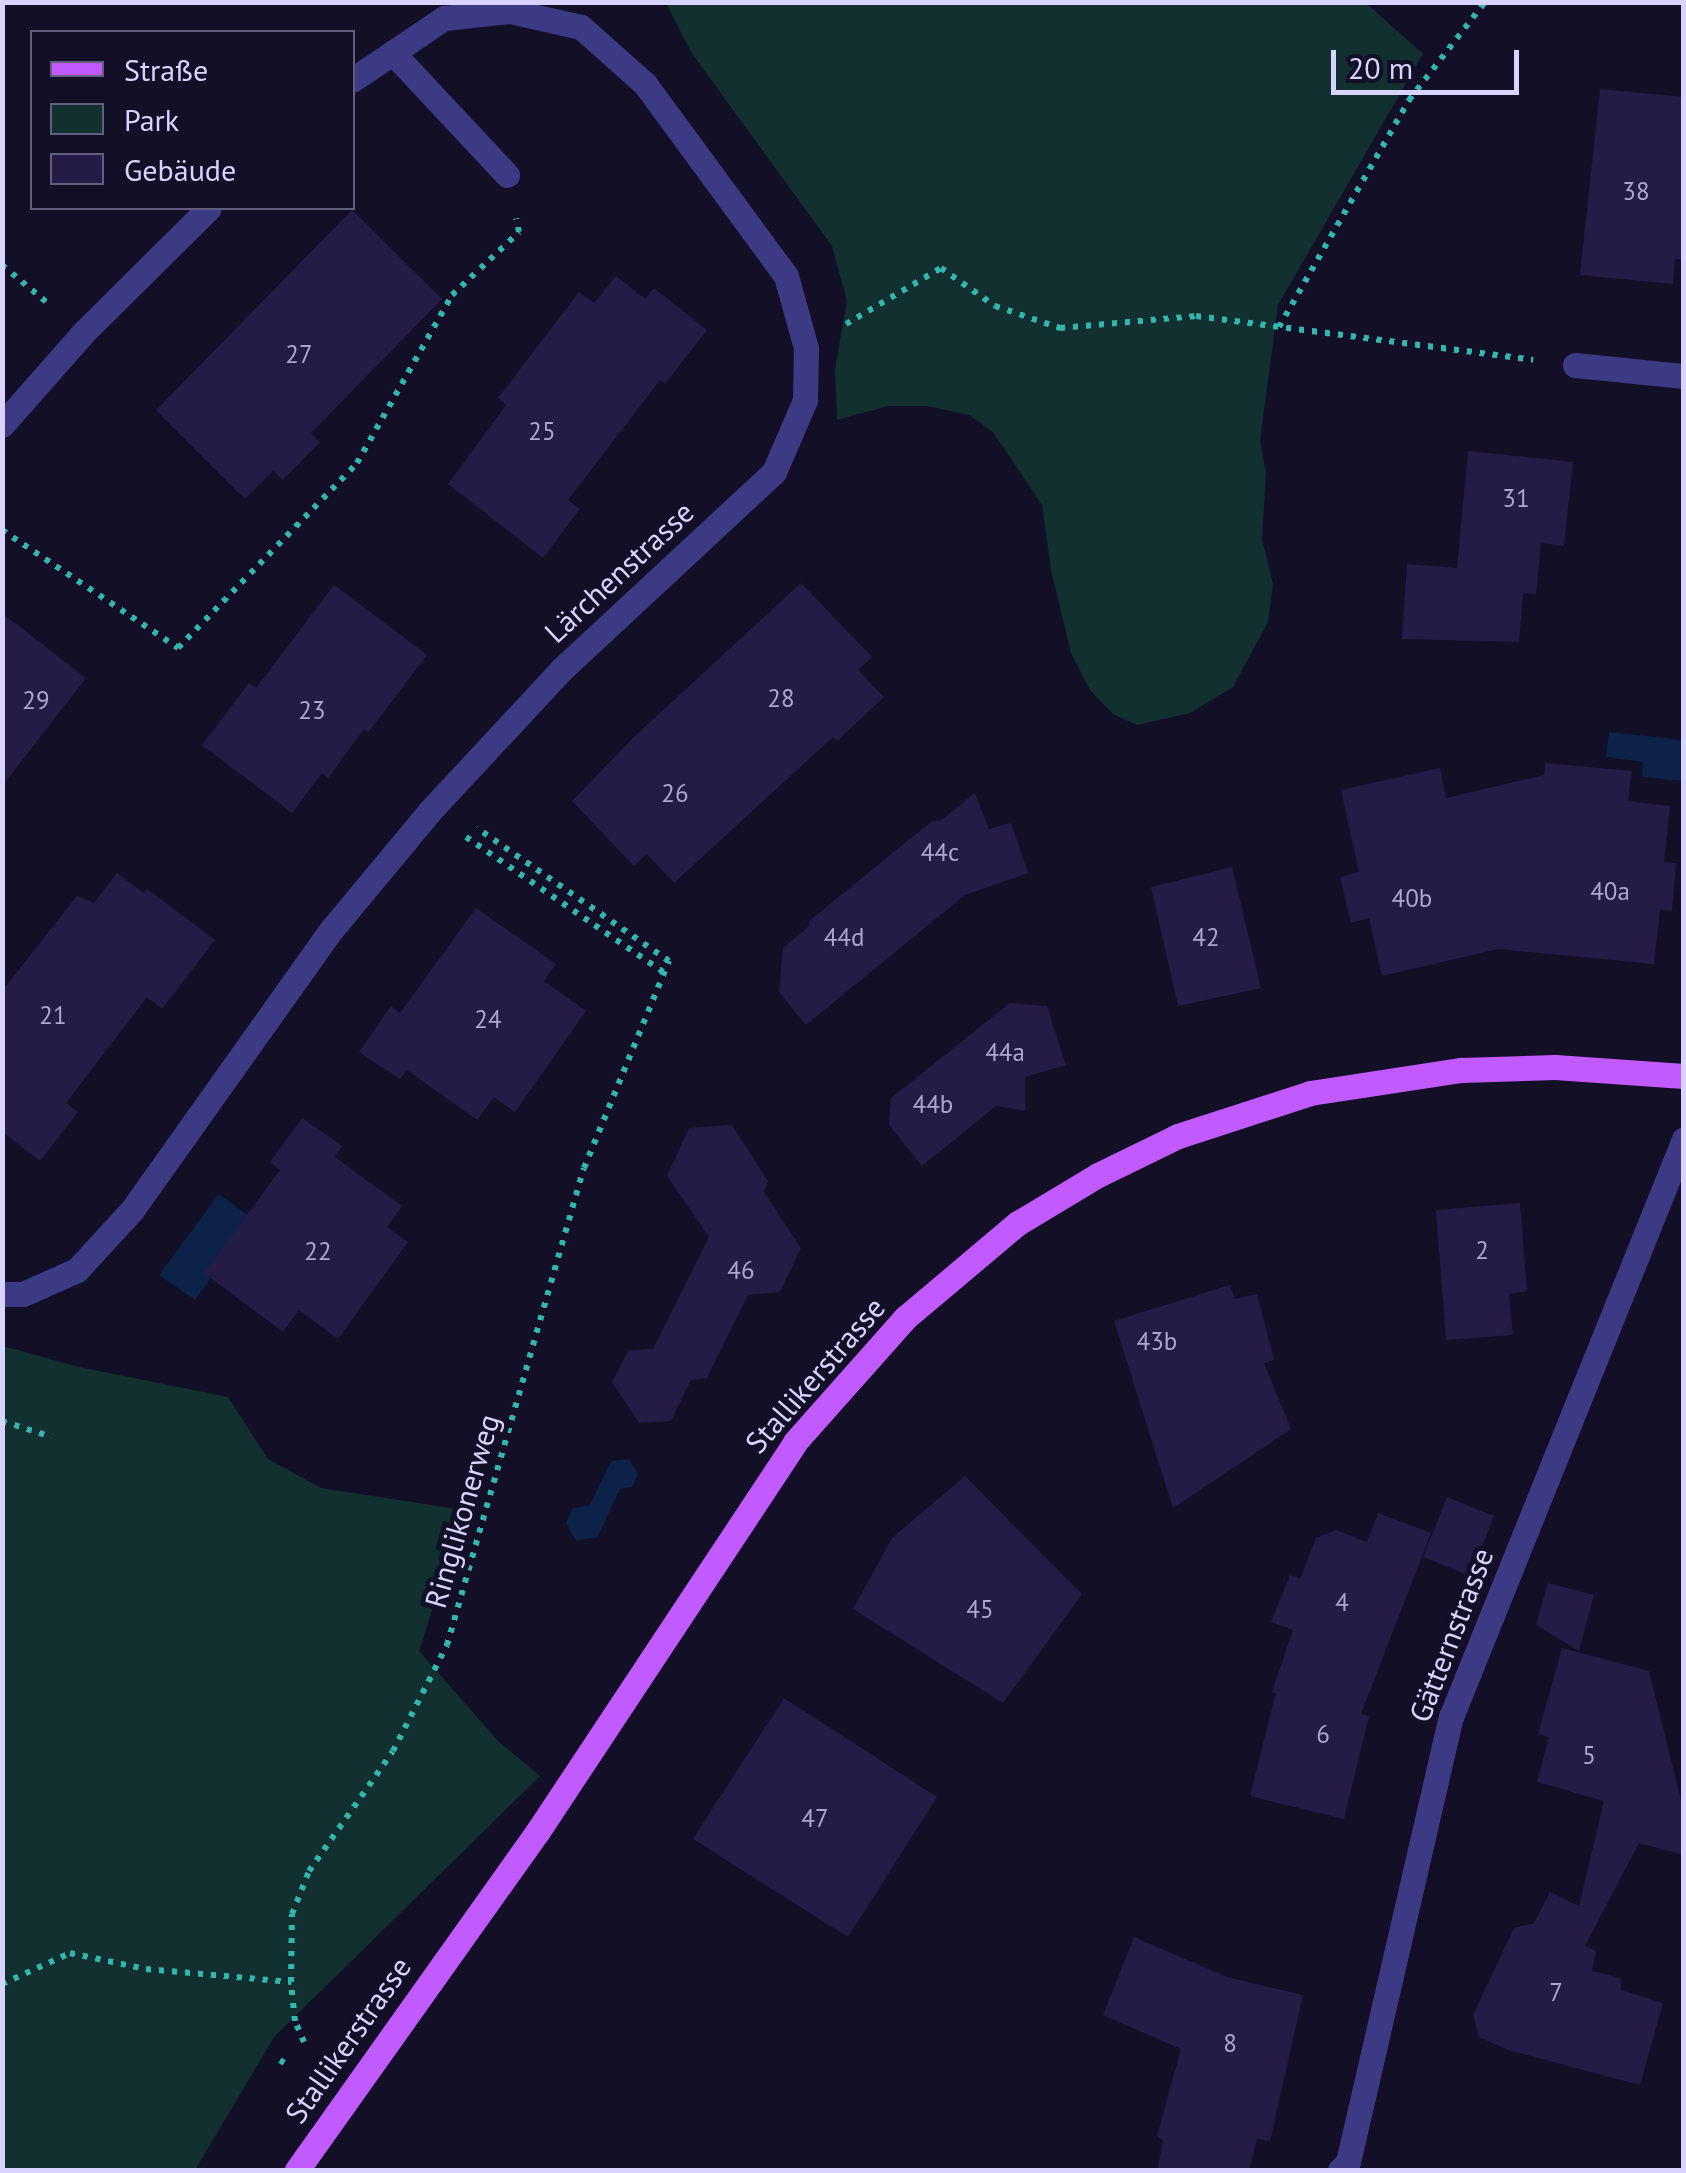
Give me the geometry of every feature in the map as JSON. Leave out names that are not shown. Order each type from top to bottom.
[{"type":"main road","name":"Stallikerstrasse","points":[[297,2170],[538,1830],[748,1507],[795,1442],[905,1318],[1018,1223],[1098,1175],[1178,1136],[1310,1093],[1461,1070],[1555,1068],[1684,1076]]},
{"type":"street","name":"Lärchenstrasse","points":[[2,1294],[23,1294],[77,1270],[132,1210],[332,928],[434,807],[562,669],[774,472],[805,400],[806,348],[786,276],[645,84],[581,27],[510,12],[444,18],[355,78]]},
{"type":"street","points":[[392,53],[507,175]]},
{"type":"street","points":[[2,426],[83,333],[206,210]]},
{"type":"street","points":[[1575,365],[1684,376]]},
{"type":"street","name":"Gätternstrasse","points":[[1340,2170],[1348,2162],[1451,1717],[1684,1139]]},
{"type":"path","points":[[1280,327],[1409,100],[1485,2]]},
{"type":"path","points":[[2,530],[178,648],[357,464],[452,295],[519,232],[507,175]]},
{"type":"path","points":[[2,265],[83,333]]},
{"type":"path","points":[[806,348],[941,268],[995,306],[1060,328],[1196,316],[1575,365]]},
{"type":"path","points":[[434,807],[662,972]]},
{"type":"path","name":"Ringlikonerweg","points":[[304,2042],[294,2021],[290,1982],[292,1914],[310,1872],[393,1751],[447,1645],[584,1168],[669,961],[434,807]]},
{"type":"path","points":[[2,1422],[52,1436]]},
{"type":"path","points":[[2,1984],[70,1953],[146,1969],[290,1982]]},
{"type":"green space","points":[[666,3],[1366,3],[1423,54],[1278,305],[1260,441],[1266,473],[1262,539],[1273,584],[1268,622],[1233,687],[1190,713],[1137,725],[1113,714],[1090,690],[1071,653],[1051,570],[1042,505],[993,432],[969,415],[927,406],[888,406],[837,420],[835,369],[847,301],[832,246],[691,52]]},
{"type":"green space","points":[[3,1346],[79,1367],[228,1397],[268,1459],[321,1488],[464,1510],[419,1651],[499,1742],[540,1776],[274,2037],[195,2170],[3,2170]]},
{"type":"water","points":[[1609,732],[1683,740],[1683,781],[1642,777],[1643,762],[1606,757]]},
{"type":"water","points":[[219,1194],[254,1220],[195,1300],[159,1275]]},
{"type":"water","points":[[629,1459],[638,1474],[632,1487],[620,1489],[597,1538],[576,1540],[566,1523],[573,1508],[590,1505],[611,1461]]},
{"type":"building","points":[[1600,89],[1684,97],[1684,260],[1675,259],[1673,284],[1580,275]]},
{"type":"building","points":[[352,210],[442,299],[311,433],[320,442],[283,480],[273,471],[245,499],[156,410]]},
{"type":"building","points":[[616,276],[645,299],[654,288],[707,330],[665,384],[660,380],[568,500],[580,509],[543,558],[448,484],[506,405],[498,398],[579,292],[594,303]]},
{"type":"building","points":[[1468,451],[1573,462],[1564,546],[1541,543],[1536,594],[1523,593],[1519,642],[1402,639],[1407,564],[1457,568]]},
{"type":"building","points":[[801,583],[872,657],[858,670],[884,697],[837,741],[833,737],[674,883],[647,854],[634,866],[572,801],[635,736]]},
{"type":"building","points":[[334,585],[427,655],[368,733],[364,729],[328,778],[322,773],[292,813],[202,745],[249,683],[256,688]]},
{"type":"building","points":[[2,613],[86,678],[2,786]]},
{"type":"building","points":[[1545,763],[1632,771],[1628,801],[1670,806],[1664,862],[1676,863],[1672,911],[1660,910],[1654,964],[1498,949],[1382,976],[1369,918],[1351,923],[1340,877],[1359,872],[1341,790],[1440,768],[1446,798],[1544,775]]},
{"type":"building","points":[[975,793],[989,829],[1011,823],[1028,873],[965,895],[806,1025],[779,992],[783,948],[809,926],[809,921],[932,821],[940,821]]},
{"type":"building","points":[[1232,867],[1261,988],[1178,1006],[1151,887]]},
{"type":"building","points":[[117,873],[144,893],[147,889],[215,940],[162,1009],[147,997],[66,1103],[78,1112],[40,1161],[2,1132],[2,991],[77,896],[94,903]]},
{"type":"building","points":[[476,908],[556,964],[544,981],[586,1011],[515,1112],[494,1097],[477,1120],[407,1070],[400,1079],[359,1052],[391,1006],[400,1013]]},
{"type":"building","points":[[1010,1003],[1047,1006],[1066,1065],[1025,1077],[1025,1111],[996,1106],[922,1166],[889,1125],[891,1098]]},
{"type":"building","points":[[302,1118],[342,1146],[335,1157],[402,1206],[387,1227],[408,1242],[338,1339],[299,1310],[283,1332],[204,1273],[280,1170],[270,1162]]},
{"type":"building","points":[[732,1125],[768,1181],[764,1192],[801,1248],[780,1292],[748,1295],[707,1378],[691,1380],[671,1421],[639,1423],[612,1382],[628,1351],[653,1349],[709,1237],[667,1176],[689,1128]]},
{"type":"building","points":[[1520,1203],[1527,1291],[1509,1294],[1513,1335],[1446,1340],[1436,1210]]},
{"type":"building","points":[[1230,1285],[1235,1299],[1257,1294],[1274,1360],[1264,1363],[1291,1429],[1173,1508],[1114,1321]]},
{"type":"building","points":[[965,1476],[1082,1594],[1003,1703],[853,1609],[892,1538]]},
{"type":"building","points":[[1447,1497],[1494,1516],[1470,1576],[1423,1557]]},
{"type":"building","points":[[1378,1513],[1431,1533],[1361,1714],[1369,1716],[1344,1819],[1250,1796],[1276,1693],[1272,1692],[1293,1630],[1271,1622],[1290,1575],[1300,1579],[1316,1538],[1336,1530],[1367,1542]]},
{"type":"building","points":[[1548,1583],[1594,1595],[1579,1651],[1536,1625]]},
{"type":"building","points":[[1562,1648],[1649,1671],[1684,1813],[1684,1855],[1639,1843],[1585,1946],[1596,1951],[1592,1971],[1621,1978],[1621,1990],[1663,2003],[1640,2085],[1508,2050],[1479,2037],[1473,2015],[1514,1928],[1534,1923],[1550,1892],[1579,1906],[1604,1801],[1537,1782],[1549,1737],[1538,1734]]},
{"type":"building","points":[[784,1698],[937,1797],[848,1937],[693,1839]]},
{"type":"building","points":[[1134,1937],[1227,1977],[1303,1995],[1270,2141],[1257,2139],[1249,2170],[1157,2170],[1163,2141],[1157,2136],[1181,2049],[1103,2015]]}]
